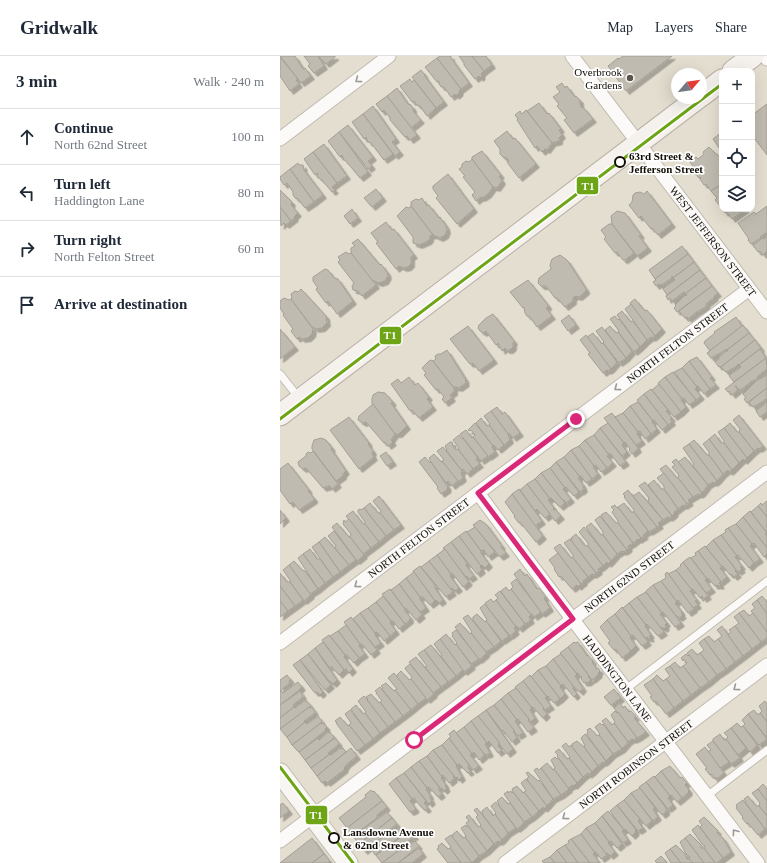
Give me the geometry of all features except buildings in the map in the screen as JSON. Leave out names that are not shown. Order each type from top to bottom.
[{"type":"main road","points":[[738,68],[753,56]]},
{"type":"main road","points":[[707,91],[719,82]]},
{"type":"main road","points":[[280,415],[690,104]]},
{"type":"street","points":[[280,139],[390,56]]},
{"type":"street","name":"WEST JEFFERSON STREET","points":[[572,56],[767,312]]},
{"type":"street","name":"NORTH FELTON STREET","points":[[280,643],[749,289]]},
{"type":"street","name":"NORTH 62ND STREET","points":[[280,841],[767,472]]},
{"type":"street","name":"HADDINGTON LANE","points":[[478,493],[758,863]]},
{"type":"street","name":"NORTH ROBINSON STREET","points":[[505,863],[767,665]]},
{"type":"street","points":[[280,773],[348,863]]},
{"type":"street","points":[[761,863],[767,859]]},
{"type":"lane","points":[[280,374],[300,400]]},
{"type":"lane","points":[[626,689],[767,582]]},
{"type":"lane","points":[[707,796],[767,750]]},
{"type":"transit line","name":"T1","points":[[280,419],[719,86]]},
{"type":"transit line","name":"T1","points":[[280,767],[353,863]]},
{"type":"place","name":"Overbrook Gardens","points":[[630,78]]},
{"type":"place","name":"63rd Street & Jefferson Street","points":[[620,162]]},
{"type":"place","name":"Lansdowne Avenue & 62nd Street","points":[[334,838]]},
{"type":"route","points":[[414,740],[573,619],[478,493],[576,419]]}]
